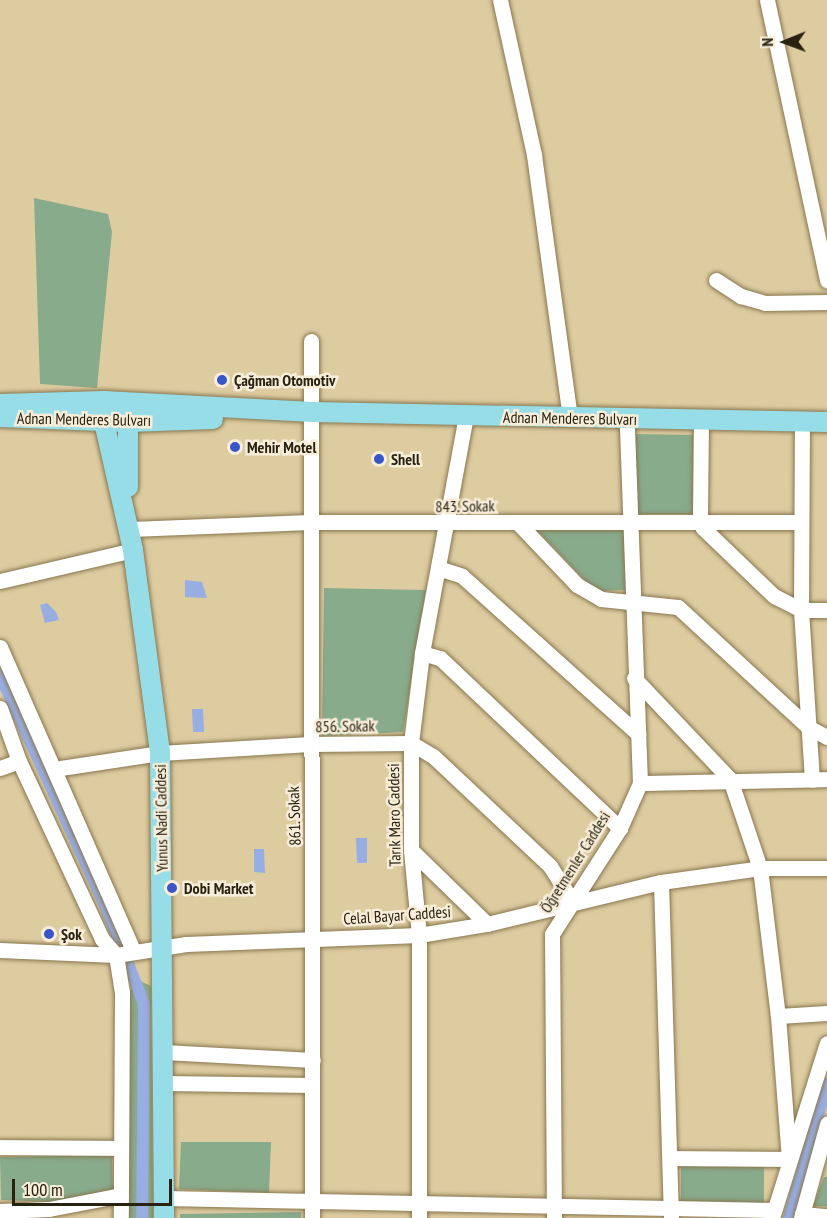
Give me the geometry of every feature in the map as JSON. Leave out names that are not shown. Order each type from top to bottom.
[{"type":"main road","name":"Adnan Menderes Bulvarı","points":[[0,404],[104,401],[128,412],[166,420],[313,412]]},
{"type":"main road","name":"Yunus Nadi Caddesi","points":[[104,401],[104,422],[119,453],[160,753],[164,948],[164,1208]]},
{"type":"main road","name":"Adnan Menderes Bulvarı","points":[[0,417],[104,422],[128,412],[313,412],[627,420],[827,422]]},
{"type":"main road","name":"Yunus Nadi Caddesi","points":[[119,453],[128,412]]},
{"type":"main road","points":[[70,420],[99,436],[119,453],[144,431],[166,420]]},
{"type":"street","points":[[500,0],[534,155],[570,418]]},
{"type":"street","points":[[767,0],[827,281]]},
{"type":"street","points":[[716,280],[741,296],[765,303],[827,302]]},
{"type":"street","name":"861. Sokak","points":[[311,341],[313,412],[310,522],[313,938],[312,1218]]},
{"type":"street","name":"Tarık Maro Caddesi","points":[[420,1211],[419,935],[411,850],[411,743],[422,653],[466,416]]},
{"type":"street","name":"Öğretmenler Caddesi","points":[[554,1212],[552,934],[620,828],[640,783],[634,678],[634,604],[629,522],[627,420]]},
{"type":"street","points":[[701,421],[700,522],[774,596],[801,610],[827,610]]},
{"type":"street","points":[[640,783],[730,779],[819,779],[808,727],[801,610],[802,421]]},
{"type":"street","name":"843. Sokak","points":[[130,528],[310,522],[447,525],[801,522]]},
{"type":"street","points":[[518,523],[577,585],[601,599],[678,608],[808,727],[827,737]]},
{"type":"street","points":[[0,582],[133,550]]},
{"type":"street","points":[[438,568],[462,576],[638,734]]},
{"type":"street","points":[[0,647],[134,952]]},
{"type":"street","points":[[422,653],[440,658],[620,828]]},
{"type":"street","points":[[634,678],[730,779],[760,868],[778,1016],[789,1159]]},
{"type":"street","points":[[0,708],[19,761],[102,939],[117,955],[122,992],[121,1218]]},
{"type":"street","points":[[411,743],[433,756],[550,866],[572,901]]},
{"type":"street","name":"856. Sokak","points":[[54,769],[160,753],[310,744],[411,743]]},
{"type":"street","points":[[0,768],[19,761]]},
{"type":"street","points":[[411,850],[488,924]]},
{"type":"street","name":"Celal Bayar Caddesi","points":[[0,950],[117,955],[164,948],[313,938],[419,935],[488,924],[572,901],[661,882],[760,868],[827,868]]},
{"type":"street","points":[[661,882],[671,1214]]},
{"type":"street","points":[[778,1016],[827,1013]]},
{"type":"street","points":[[164,1208],[311,1200],[420,1211],[773,1214],[827,1043]]},
{"type":"street","points":[[164,1052],[313,1060]]},
{"type":"street","points":[[165,1083],[312,1085]]},
{"type":"street","points":[[827,1124],[821,1170],[801,1216],[827,1216]]},
{"type":"street","points":[[0,1147],[121,1148]]},
{"type":"street","points":[[671,1158],[789,1159]]},
{"type":"street","points":[[0,1211],[49,1214],[121,1195]]},
{"type":"green space","points":[[34,198],[108,214],[112,232],[97,388],[40,384]]},
{"type":"green space","points":[[635,434],[693,435],[693,514],[636,514]]},
{"type":"green space","points":[[538,525],[624,528],[626,590],[595,591],[539,532]]},
{"type":"green space","points":[[324,588],[426,590],[403,732],[322,736]]},
{"type":"green space","points":[[140,981],[151,986],[153,1218],[127,1218],[128,992]]},
{"type":"green space","points":[[181,1142],[271,1142],[269,1193],[179,1189]]},
{"type":"green space","points":[[112,1155],[113,1190],[49,1202],[1,1200],[0,1157]]},
{"type":"green space","points":[[681,1164],[764,1165],[764,1204],[681,1203]]},
{"type":"green space","points":[[824,1177],[827,1177],[827,1206],[813,1206]]},
{"type":"green space","points":[[301,1212],[301,1218],[180,1218],[180,1214]]},
{"type":"water","points":[[185,580],[202,582],[207,598],[185,597]]},
{"type":"water","points":[[47,603],[56,612],[59,620],[45,623],[40,605]]},
{"type":"water","points":[[192,709],[203,709],[204,732],[193,732]]},
{"type":"water","points":[[356,838],[367,838],[367,863],[357,863]]},
{"type":"water","points":[[254,849],[264,849],[265,873],[254,872]]},
{"type":"waterway","points":[[0,675],[104,903],[144,1004],[142,1218]]},
{"type":"waterway","points":[[789,1218],[827,1084]]},
{"type":"place","name":"Çağman Otomotiv","points":[[222,380]]},
{"type":"place","name":"Mehir Motel","points":[[235,447]]},
{"type":"place","name":"Shell","points":[[379,459]]},
{"type":"place","name":"Dobi Market","points":[[172,888]]},
{"type":"place","name":"Şok","points":[[49,934]]}]
